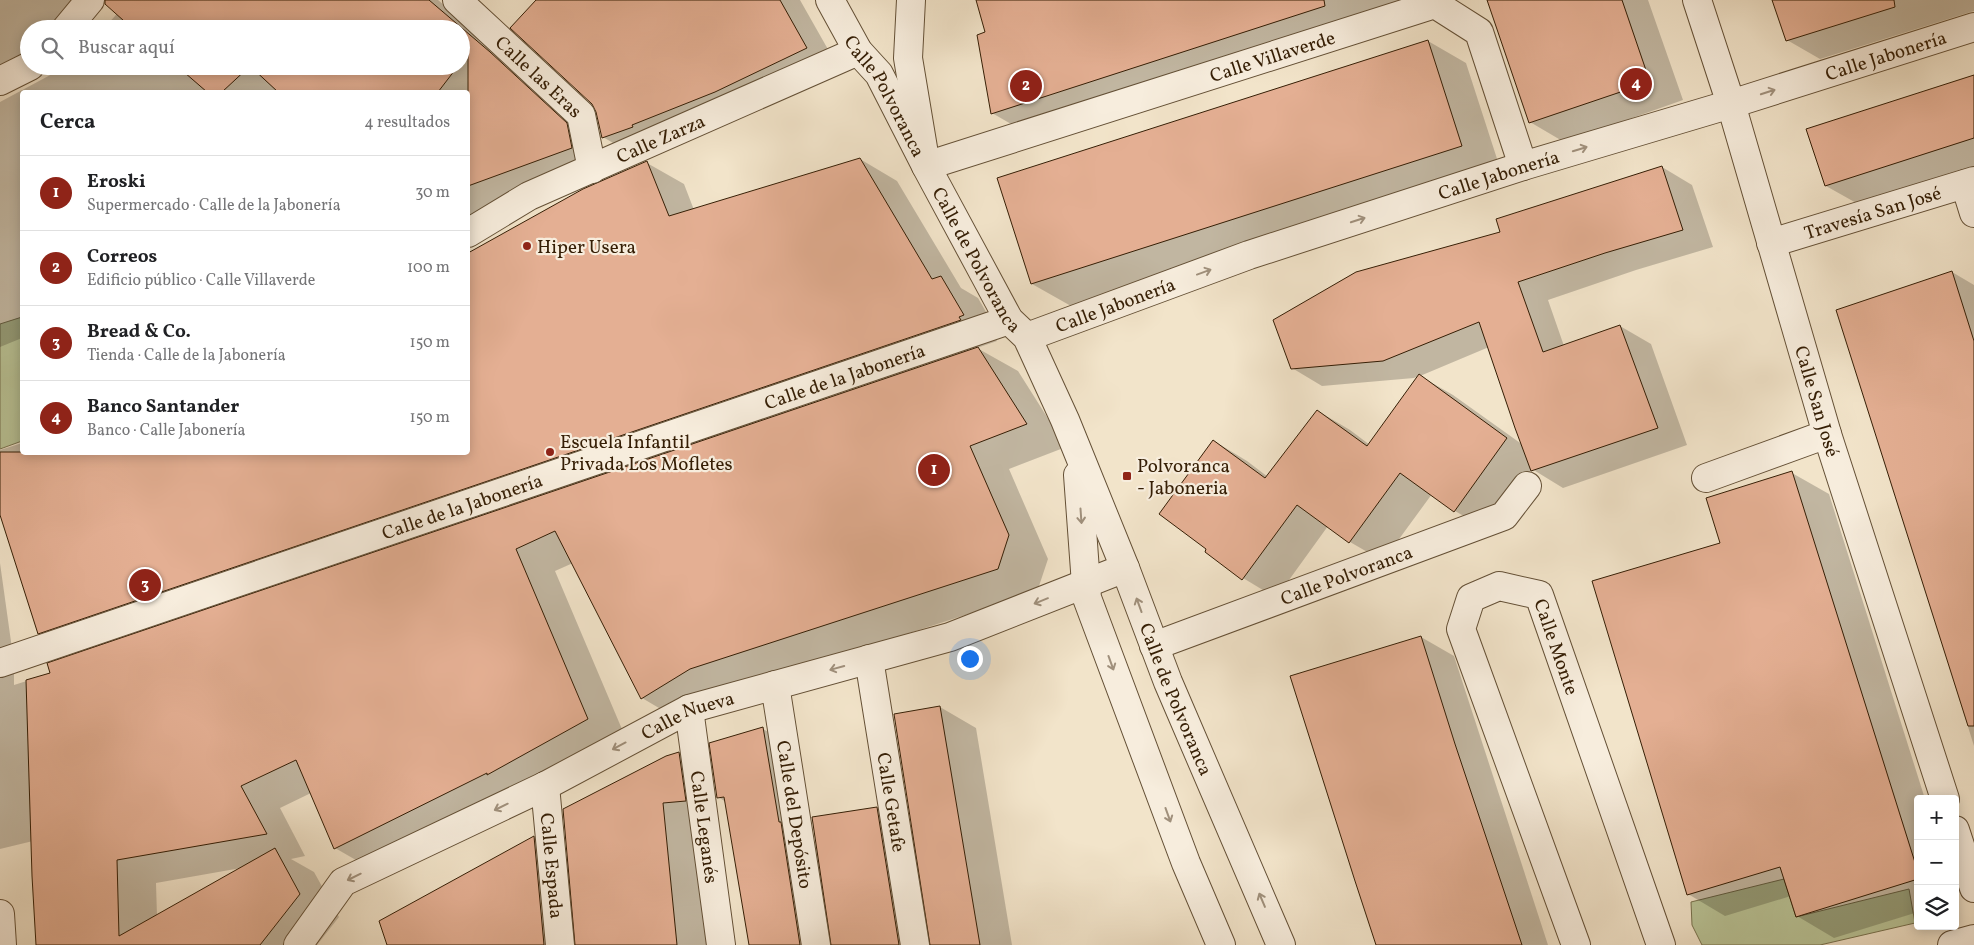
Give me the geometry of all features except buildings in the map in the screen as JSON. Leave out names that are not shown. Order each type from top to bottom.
[{"type":"street","points":[[73,20],[90,0]]},
{"type":"street","name":"Calle las Eras","points":[[457,0],[581,115],[592,169]]},
{"type":"street","name":"Calle Polvoranca","points":[[830,0],[858,50],[879,74],[926,166]]},
{"type":"street","name":"Calle de Polvoranca","points":[[911,0],[908,58],[926,166],[1018,329],[1065,420],[1125,568],[1154,646],[1281,945]]},
{"type":"street","name":"Calle San José","points":[[1697,0],[1731,104],[1827,434],[1944,795]]},
{"type":"street","name":"Calle Villaverde","points":[[926,166],[1435,4],[1479,32],[1523,166]]},
{"type":"street","name":"Calle Jabonería","points":[[1018,329],[1523,166],[1731,104],[1974,27]]},
{"type":"street","name":"Calle Zarza","points":[[470,233],[529,196],[858,50]]},
{"type":"street","points":[[0,81],[20,71]]},
{"type":"street","points":[[1970,182],[1974,212]]},
{"type":"street","name":"Travesía San José","points":[[1771,243],[1970,182]]},
{"type":"street","name":"Calle de la Jabonería","points":[[0,663],[1018,329]]},
{"type":"street","points":[[1706,478],[1827,434]]},
{"type":"street","name":"Calle de Polvoranca","points":[[1076,450],[1087,598],[1186,863],[1221,945]]},
{"type":"street","name":"Calle Polvoranca","points":[[1154,646],[1504,516],[1526,486]]},
{"type":"street","name":"Calle Nueva","points":[[298,945],[343,882],[544,786],[689,709],[950,637],[1125,568]]},
{"type":"street","name":"Calle Monte","points":[[1576,945],[1461,629],[1471,598],[1500,586],[1539,595],[1661,945]]},
{"type":"street","name":"Calle Getafe","points":[[870,659],[915,945]]},
{"type":"street","name":"Calle del Depósito","points":[[775,685],[816,945]]},
{"type":"street","name":"Calle Leganés","points":[[689,709],[721,945]]},
{"type":"street","name":"Calle Espada","points":[[544,786],[560,945]]},
{"type":"street","points":[[1958,840],[1974,888]]},
{"type":"street","points":[[0,914],[2,945]]},
{"type":"street","points":[[1952,945],[1974,939]]},
{"type":"green space","points":[[20,318],[20,442],[0,449],[0,324]]},
{"type":"green space","points":[[1784,879],[1796,917],[1909,889],[1914,923],[1820,945],[1702,945],[1692,925],[1691,902]]},
{"type":"place","name":"Banco Santander","points":[[1636,84]]},
{"type":"place","name":"Correos","points":[[1026,86]]},
{"type":"place","name":"Hiper Usera","points":[[527,246]]},
{"type":"place","name":"Escuela Infantil Privada Los Mofletes","points":[[550,452]]},
{"type":"place","name":"Eroski","points":[[934,470]]},
{"type":"place","name":"Polvoranca - Jaboneria","points":[[1127,476]]},
{"type":"place","name":"Bread & Co.","points":[[145,585]]}]
